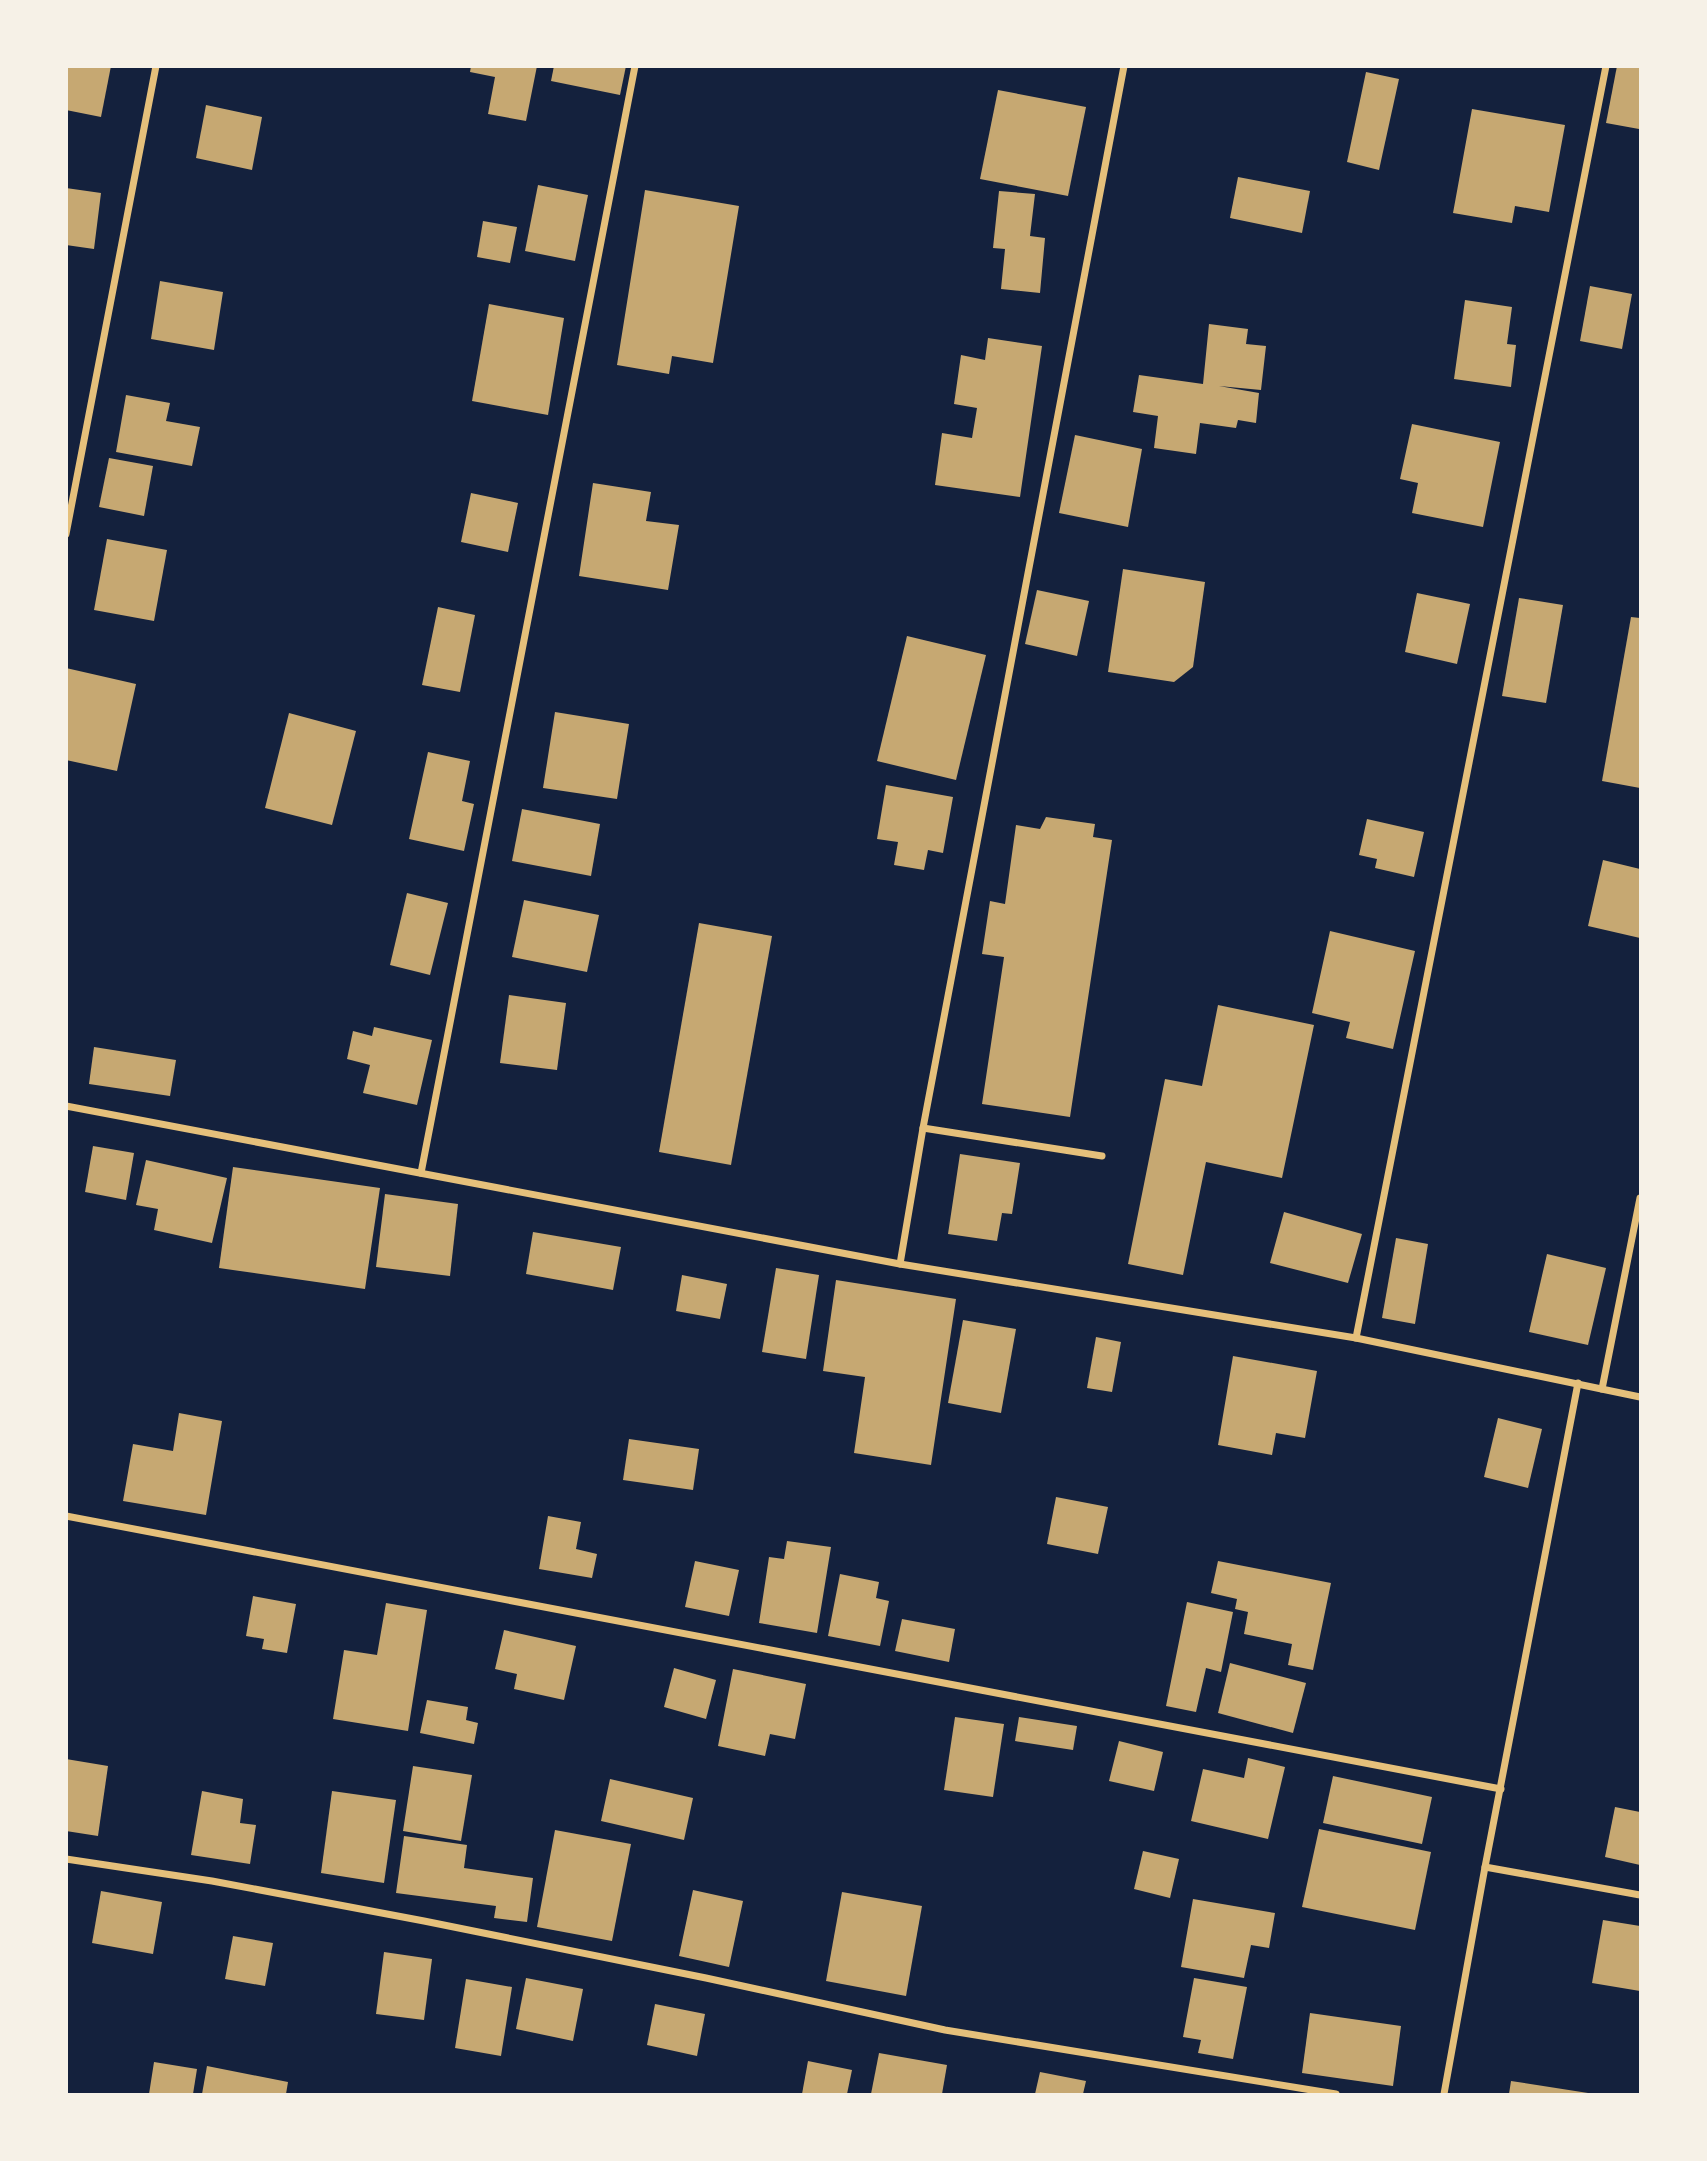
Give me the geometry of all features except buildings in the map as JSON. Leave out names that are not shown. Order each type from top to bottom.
[{"type":"street","points":[[66,534],[156,66]]},
{"type":"street","points":[[421,1173],[635,66]]},
{"type":"street","points":[[900,1264],[923,1128],[1125,66]]},
{"type":"street","points":[[1356,1338],[1606,66]]},
{"type":"street","points":[[66,1106],[900,1264],[1356,1338],[1640,1397]]},
{"type":"street","points":[[923,1128],[1102,1156]]},
{"type":"street","points":[[1602,1389],[1640,1198]]},
{"type":"street","points":[[1444,2095],[1578,1383]]},
{"type":"street","points":[[66,1516],[1501,1789]]},
{"type":"street","points":[[66,1859],[212,1881],[424,1921],[945,2030],[1336,2095]]},
{"type":"street","points":[[1485,1867],[1640,1895]]}]
